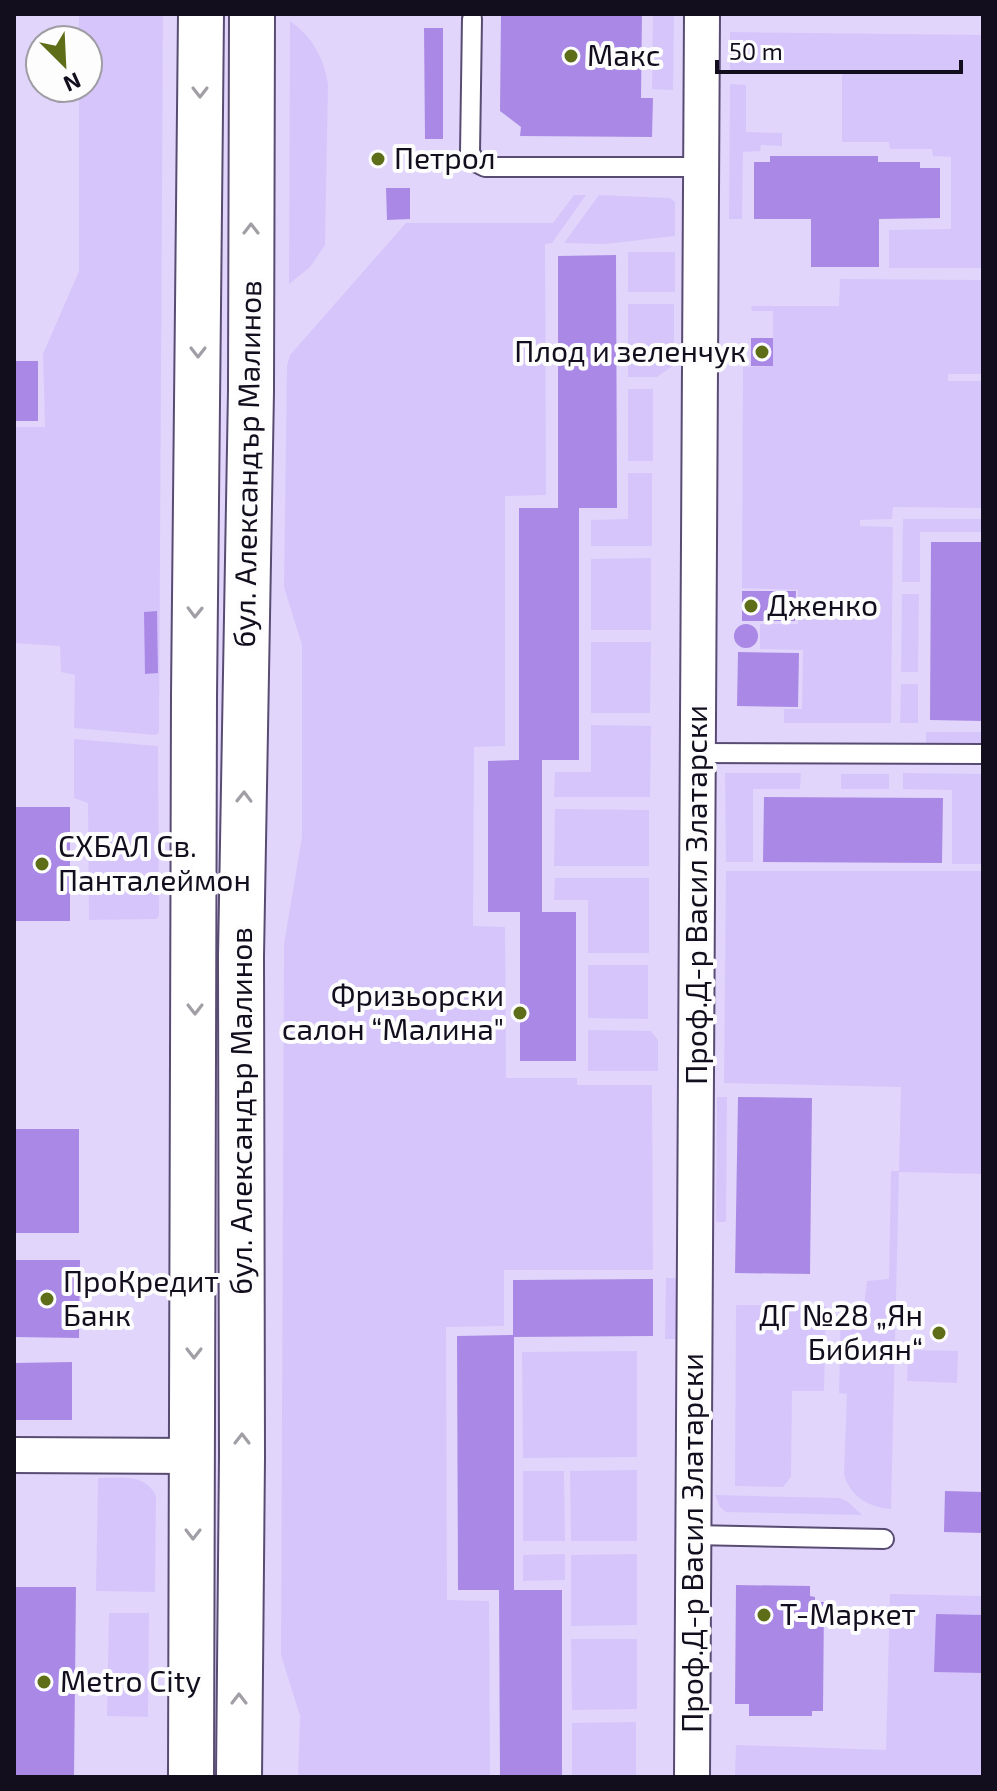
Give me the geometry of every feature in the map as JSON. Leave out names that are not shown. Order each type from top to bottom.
[{"type":"main road","name":"бул. Александър Малинов","points":[[191,1777],[194,696],[201,14]]},
{"type":"main road","name":"бул. Александър Малинов","points":[[239,1777],[241,956],[251,391],[252,14]]},
{"type":"street","name":"Проф.Д-р Васил Златарски","points":[[692,1777],[702,14]]},
{"type":"street","points":[[14,1455],[193,1456]]},
{"type":"lane","points":[[472,19],[470,152],[475,162],[485,167],[701,167]]},
{"type":"lane","points":[[698,753],[983,754]]},
{"type":"lane","points":[[693,1535],[884,1539]]},
{"type":"shaded area","points":[[79,14],[163,14],[159,732],[156,735],[74,728],[75,675],[61,672],[60,646],[14,643],[14,427],[45,427],[43,354],[79,271],[79,104],[104,104],[104,24],[79,24]]},
{"type":"shaded area","points":[[653,14],[674,14],[673,90],[652,89]]},
{"type":"shaded area","points":[[290,21],[316,48],[328,84],[325,245],[310,267],[289,284]]},
{"type":"shaded area","points":[[730,32],[983,35],[983,268],[889,268],[889,230],[951,229],[951,157],[933,156],[932,149],[890,149],[889,142],[842,142],[842,74],[730,73]]},
{"type":"shaded area","points":[[730,84],[746,85],[746,132],[782,133],[782,146],[761,145],[760,151],[743,152],[742,219],[729,219]]},
{"type":"shaded area","points":[[574,195],[586,195],[552,243],[545,244],[546,495],[505,496],[505,746],[474,747],[473,926],[505,927],[506,1078],[577,1078],[577,1085],[652,1085],[653,1270],[504,1270],[504,1326],[446,1327],[447,1600],[489,1601],[490,1777],[298,1777],[300,1716],[281,1655],[284,944],[302,837],[302,645],[284,587],[287,366],[290,355],[406,223],[553,223]]},
{"type":"shaded area","points":[[599,195],[670,198],[675,202],[675,236],[605,244],[564,243]]},
{"type":"shaded area","points":[[628,252],[675,252],[675,292],[628,292]]},
{"type":"shaded area","points":[[840,279],[983,280],[983,374],[948,374],[948,381],[983,381],[983,508],[893,507],[892,519],[860,520],[860,526],[893,527],[891,723],[784,723],[784,709],[802,709],[803,650],[760,649],[760,624],[798,624],[798,590],[742,588],[743,367],[773,366],[773,311],[752,311],[751,306],[839,306]]},
{"type":"shaded area","points":[[628,304],[674,304],[674,365],[657,377],[628,377]]},
{"type":"shaded area","points":[[628,389],[653,389],[653,461],[628,461]]},
{"type":"shaded area","points":[[628,473],[652,473],[652,546],[591,546],[591,520],[628,519]]},
{"type":"shaded area","points":[[903,519],[983,519],[983,532],[920,532],[920,582],[902,582]]},
{"type":"shaded area","points":[[651,558],[651,630],[591,630],[591,559]]},
{"type":"shaded area","points":[[902,594],[919,594],[918,672],[901,672]]},
{"type":"shaded area","points":[[591,642],[651,642],[650,713],[591,713]]},
{"type":"shaded area","points":[[901,684],[918,684],[918,723],[900,723]]},
{"type":"shaded area","points":[[591,725],[651,726],[650,797],[554,797],[555,772],[591,772]]},
{"type":"shaded area","points":[[926,732],[983,732],[983,744],[926,744]]},
{"type":"shaded area","points":[[74,739],[158,746],[159,916],[156,919],[89,920],[88,803],[74,798]]},
{"type":"shaded area","points":[[725,773],[801,773],[800,789],[753,789],[753,862],[726,862]]},
{"type":"shaded area","points":[[903,773],[983,774],[983,864],[952,864],[952,790],[903,789]]},
{"type":"shaded area","points":[[841,774],[889,774],[889,789],[841,789]]},
{"type":"shaded area","points":[[555,809],[649,810],[649,866],[554,866]]},
{"type":"shaded area","points":[[726,871],[983,871],[983,1174],[899,1172],[891,1509],[862,1499],[850,1489],[844,1474],[847,1394],[839,1393],[841,1306],[864,1306],[867,1281],[889,1279],[891,1171],[899,1171],[901,1087],[724,1083]]},
{"type":"shaded area","points":[[555,878],[649,878],[649,953],[588,953],[588,900],[554,900]]},
{"type":"shaded area","points":[[588,965],[648,965],[648,1019],[588,1018]]},
{"type":"shaded area","points":[[588,1030],[651,1031],[658,1040],[658,1071],[588,1071]]},
{"type":"shaded area","points":[[717,1097],[727,1097],[726,1222],[716,1222]]},
{"type":"shaded area","points":[[666,1278],[681,1278],[680,1339],[665,1339]]},
{"type":"shaded area","points":[[736,1305],[826,1306],[824,1391],[792,1391],[791,1477],[783,1487],[735,1486]]},
{"type":"shaded area","points":[[908,1350],[958,1351],[957,1383],[907,1381]]},
{"type":"shaded area","points":[[637,1351],[637,1457],[523,1458],[522,1352]]},
{"type":"shaded area","points":[[637,1470],[637,1541],[571,1541],[570,1471]]},
{"type":"shaded area","points":[[523,1471],[564,1471],[565,1541],[523,1541]]},
{"type":"shaded area","points":[[98,1478],[139,1480],[146,1483],[156,1496],[155,1592],[96,1591]]},
{"type":"shaded area","points":[[715,1495],[839,1498],[862,1515],[726,1512]]},
{"type":"shaded area","points":[[565,1554],[565,1580],[523,1581],[523,1555]]},
{"type":"shaded area","points":[[637,1554],[637,1625],[571,1626],[571,1555]]},
{"type":"shaded area","points":[[890,1594],[983,1596],[983,1777],[735,1777],[736,1745],[886,1750]]},
{"type":"shaded area","points":[[109,1613],[149,1613],[148,1717],[107,1716]]},
{"type":"shaded area","points":[[571,1639],[637,1639],[637,1709],[572,1710]]},
{"type":"shaded area","points":[[636,1722],[636,1777],[572,1777],[572,1723]]},
{"type":"building","name":"Макс","points":[[501,14],[642,14],[641,98],[653,98],[652,137],[520,136],[521,127],[500,111]]},
{"type":"building","points":[[424,28],[443,28],[443,139],[425,139]]},
{"type":"building","points":[[770,156],[878,156],[878,162],[920,162],[920,168],[940,168],[940,218],[879,219],[879,267],[811,267],[811,219],[754,219],[754,162],[770,162]]},
{"type":"building","points":[[386,188],[410,188],[410,219],[387,220]]},
{"type":"building","points":[[616,255],[617,508],[579,508],[579,760],[542,760],[542,912],[576,912],[576,1061],[520,1061],[520,912],[488,912],[488,761],[519,760],[519,508],[558,508],[558,256]]},
{"type":"building","name":"Плод и зеленчук","points":[[751,338],[773,338],[773,366],[751,366]]},
{"type":"building","points":[[14,361],[38,361],[38,421],[14,421]]},
{"type":"building","points":[[931,542],[983,542],[983,721],[930,720]]},
{"type":"building","points":[[742,591],[796,591],[795,621],[742,621]]},
{"type":"building","points":[[157,611],[158,673],[145,674],[144,612]]},
{"type":"building","points":[[746,624],[757,631],[758,636],[751,647],[746,648],[735,641],[734,636],[741,625]]},
{"type":"building","points":[[738,652],[799,653],[798,707],[737,706]]},
{"type":"building","points":[[764,797],[943,798],[942,863],[763,862]]},
{"type":"building","name":"СХБАЛ Св. Панталеймон","points":[[14,807],[70,807],[70,921],[14,921]]},
{"type":"building","points":[[738,1097],[812,1098],[810,1274],[735,1273]]},
{"type":"building","points":[[14,1129],[79,1129],[79,1233],[14,1233]]},
{"type":"building","name":"ПроКредит Банк","points":[[14,1260],[80,1260],[79,1338],[14,1337]]},
{"type":"building","points":[[653,1279],[653,1336],[514,1337],[514,1590],[562,1590],[562,1777],[500,1777],[499,1590],[458,1590],[457,1336],[513,1335],[513,1280]]},
{"type":"building","points":[[72,1362],[72,1420],[14,1420],[14,1363]]},
{"type":"building","points":[[945,1491],[983,1492],[983,1533],[944,1532]]},
{"type":"building","points":[[736,1585],[810,1586],[810,1596],[815,1597],[815,1602],[824,1602],[823,1711],[812,1711],[812,1716],[749,1716],[749,1704],[735,1704]]},
{"type":"building","name":"Metro City","points":[[14,1587],[76,1587],[74,1777],[14,1777]]},
{"type":"building","points":[[936,1614],[983,1615],[983,1673],[934,1672]]},
{"type":"place","name":"Макс","points":[[571,56]]},
{"type":"place","name":"Петрол","points":[[378,159]]},
{"type":"place","name":"Плод и зеленчук","points":[[762,352]]},
{"type":"place","name":"Дженко","points":[[751,606]]},
{"type":"place","name":"СХБАЛ Св. Панталеймон","points":[[42,864]]},
{"type":"place","name":"Фризьорски салон “Малина\"","points":[[520,1013]]},
{"type":"place","name":"ПроКредит Банк","points":[[47,1299]]},
{"type":"place","name":"ДГ №28 „Ян Бибиян“","points":[[939,1333]]},
{"type":"place","name":"Т-Маркет","points":[[764,1615]]},
{"type":"place","name":"Metro City","points":[[44,1682]]}]
